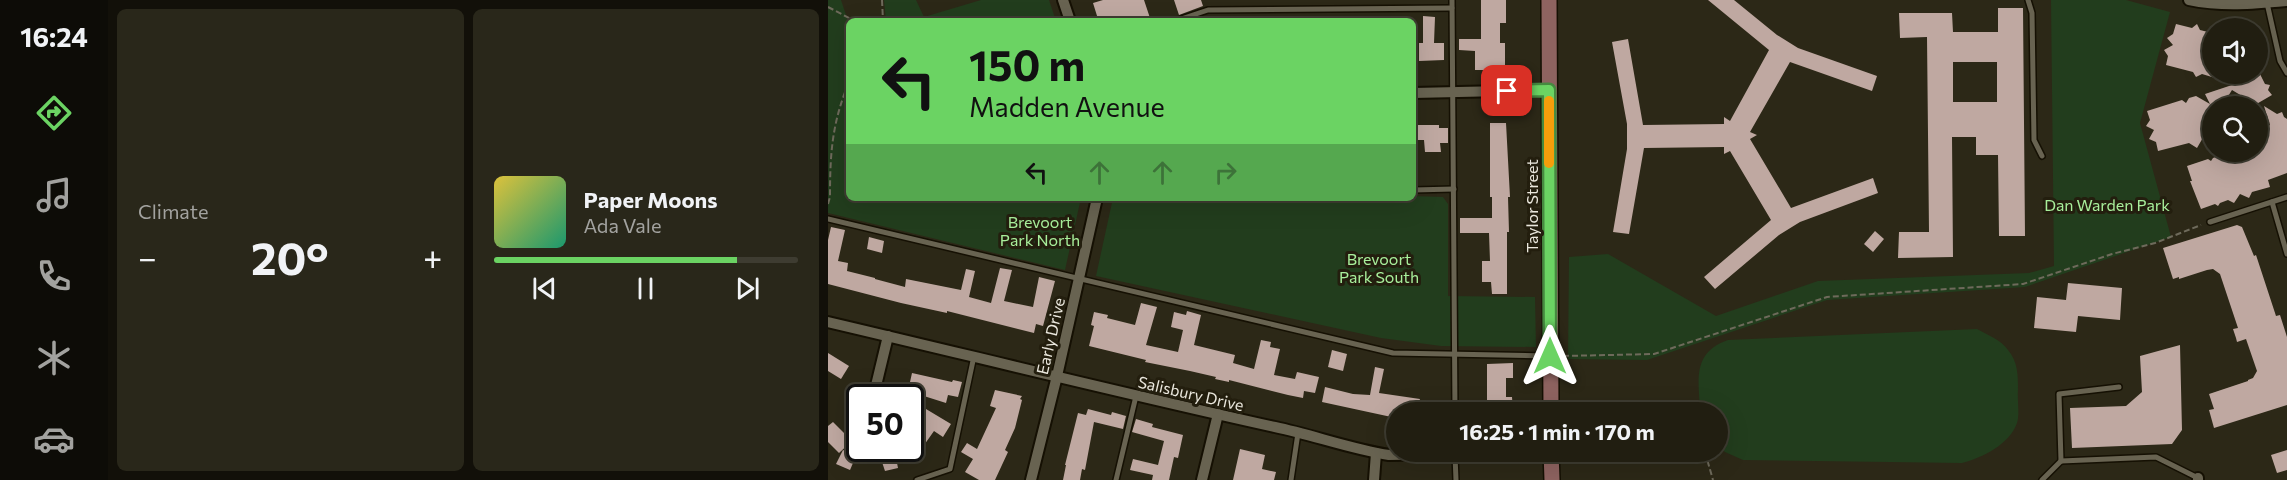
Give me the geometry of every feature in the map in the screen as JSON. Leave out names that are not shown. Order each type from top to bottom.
[{"type":"main road","name":"Taylor Street","points":[[1549,0],[1551,402]]},
{"type":"main road","points":[[1551,462],[1552,480]]},
{"type":"street","points":[[1063,0],[1069,18]]},
{"type":"street","points":[[2190,0],[2205,4],[2242,6],[2287,1]]},
{"type":"street","points":[[1416,93],[1549,90]]},
{"type":"street","name":"Early Drive","points":[[1031,480],[1096,201]]},
{"type":"street","name":"Salisbury Drive","points":[[828,322],[1386,455]]},
{"type":"street","points":[[876,384],[888,336]]},
{"type":"street","points":[[1202,480],[1218,414]]},
{"type":"street","points":[[1374,480],[1376,453]]},
{"type":"lane","points":[[1452,0],[1455,402]]},
{"type":"lane","points":[[2026,0],[2032,13],[2034,140],[2042,156]]},
{"type":"lane","points":[[2267,3],[2280,61],[2287,73]]},
{"type":"lane","points":[[1184,18],[1208,10],[1452,8]]},
{"type":"lane","points":[[1416,190],[1454,189]]},
{"type":"lane","points":[[2210,222],[2287,197]]},
{"type":"lane","points":[[2272,202],[2287,254]]},
{"type":"lane","points":[[828,219],[1393,353],[1550,356]]},
{"type":"lane","points":[[917,480],[950,470],[974,356]]},
{"type":"lane","points":[[2061,461],[2059,394],[2119,387]]},
{"type":"lane","points":[[1116,480],[1136,396]]},
{"type":"lane","points":[[1291,480],[1298,432]]},
{"type":"lane","points":[[2042,480],[2061,461],[2156,457],[2198,479]]},
{"type":"lane","points":[[1455,462],[1455,480]]},
{"type":"path","points":[[882,0],[883,18]]},
{"type":"path","points":[[828,7],[849,18]]},
{"type":"path","points":[[828,204],[830,197],[829,150],[846,90]]},
{"type":"path","points":[[1550,356],[1654,354],[1827,297],[2023,284],[2112,254],[2155,243],[2210,222]]},
{"type":"path","points":[[1708,462],[1713,480]]},
{"type":"green space","name":"Brevoort Park North","points":[[828,0],[841,0],[847,18],[846,201],[1080,201],[1065,270],[828,213]]},
{"type":"green space","points":[[884,0],[916,0],[924,17],[981,0],[1049,0],[1055,18],[886,18]]},
{"type":"green space","name":"Dan Warden Park","points":[[2051,0],[2126,0],[2170,12],[2140,123],[2171,237],[2025,287],[1827,300],[1647,360],[1568,359],[1569,257],[1608,254],[1716,316],[1818,281],[2029,273],[2054,266]]},
{"type":"green space","name":"Brevoort Park South","points":[[1416,196],[1443,197],[1448,204],[1448,296],[1535,297],[1536,347],[1441,346],[1381,338],[1096,276],[1112,201],[1193,203],[1201,201],[1416,201]]},
{"type":"green space","points":[[1977,329],[2002,343],[2014,359],[2017,374],[2017,423],[2002,444],[1986,454],[1962,463],[1743,460],[1728,453],[1728,402],[1700,402],[1699,379],[1703,360],[1708,352],[1728,340]]},
{"type":"building","points":[[1103,0],[1144,0],[1150,18],[1098,18],[1093,3]]},
{"type":"building","points":[[1174,0],[1201,0],[1203,6],[1179,15]]},
{"type":"building","points":[[1481,0],[1506,0],[1506,23],[1500,23],[1500,43],[1505,43],[1505,70],[1475,70],[1475,51],[1459,50],[1459,39],[1481,39]]},
{"type":"building","points":[[1708,0],[1734,0],[1777,35],[1798,48],[1877,76],[1872,91],[1790,62],[1750,132],[1757,135],[1750,139],[1791,208],[1873,178],[1878,193],[1800,222],[1779,235],[1715,289],[1704,277],[1771,220],[1730,151],[1724,154],[1724,147],[1644,148],[1629,234],[1613,232],[1627,149],[1627,124],[1612,42],[1628,39],[1643,125],[1724,124],[1724,117],[1730,121],[1769,50]]},
{"type":"building","points":[[1998,8],[2023,8],[2025,236],[1999,236],[1998,155],[1976,155],[1976,137],[1952,137],[1953,257],[1898,258],[1899,232],[1929,232],[1927,37],[1900,38],[1899,13],[1952,13],[1953,32],[1998,32]],"holes":[[[1953,62],[1997,62],[1997,102],[1953,102]]]},
{"type":"building","points":[[1423,16],[1435,17],[1434,43],[1444,43],[1444,60],[1419,61],[1419,43],[1423,43]]},
{"type":"building","points":[[2176,24],[2192,28],[2197,24],[2202,30],[2202,74],[2196,77],[2193,72],[2166,65],[2168,56],[2164,50],[2173,45],[2167,38],[2173,34]]},
{"type":"building","points":[[2235,84],[2265,84],[2270,85],[2268,90],[2272,95],[2268,97],[2242,96],[2232,90],[2228,96],[2206,96],[2205,94]]},
{"type":"building","points":[[2196,96],[2202,99],[2202,139],[2197,148],[2189,143],[2158,151],[2156,142],[2149,139],[2154,130],[2146,126],[2150,120],[2147,111],[2182,100],[2186,103],[2189,98]]},
{"type":"building","points":[[2268,108],[2277,114],[2282,112],[2287,119],[2287,173],[2268,180],[2270,187],[2252,192],[2249,198],[2240,194],[2234,203],[2228,200],[2218,206],[2215,204],[2201,209],[2187,166],[2202,161],[2268,162],[2268,126],[2270,125]]},
{"type":"building","points":[[1490,123],[1506,123],[1510,197],[1508,197],[1507,294],[1492,294],[1491,282],[1482,282],[1482,261],[1490,261],[1489,233],[1460,233],[1460,218],[1492,218]]},
{"type":"building","points":[[1416,125],[1439,125],[1439,128],[1448,128],[1448,143],[1440,143],[1441,152],[1425,152],[1424,140],[1416,140]]},
{"type":"building","points":[[2237,225],[2242,227],[2254,256],[2256,255],[2276,316],[2280,315],[2287,337],[2287,405],[2214,428],[2209,410],[2214,409],[2209,394],[2248,381],[2257,371],[2246,339],[2237,342],[2233,329],[2238,328],[2220,274],[2213,269],[2173,279],[2163,248]]},
{"type":"building","points":[[831,227],[845,230],[838,261],[848,263],[847,271],[905,287],[906,279],[961,290],[966,269],[975,271],[969,297],[991,303],[1000,268],[1012,270],[1004,301],[1033,307],[1039,277],[1055,281],[1043,326],[1036,324],[1034,333],[828,284],[828,240]]},
{"type":"building","points":[[1875,231],[1884,239],[1873,252],[1864,244]]},
{"type":"building","points":[[869,237],[884,241],[882,253],[867,249]]},
{"type":"building","points":[[2068,283],[2122,288],[2120,320],[2078,316],[2076,332],[2034,328],[2037,297],[2066,300]]},
{"type":"building","points":[[1141,303],[1157,307],[1146,345],[1178,352],[1183,330],[1171,327],[1174,312],[1186,315],[1187,311],[1201,315],[1194,345],[1235,355],[1233,363],[1254,369],[1261,340],[1271,342],[1270,347],[1280,349],[1274,375],[1295,379],[1297,372],[1319,377],[1315,393],[1304,391],[1303,398],[1288,395],[1145,362],[1146,360],[1089,346],[1094,326],[1091,325],[1094,312],[1135,325]]},
{"type":"building","points":[[2180,345],[2182,430],[2172,444],[2072,448],[2070,408],[2126,406],[2142,392],[2140,356]]},
{"type":"building","points":[[1332,350],[1347,354],[1343,371],[1328,367]]},
{"type":"building","points":[[828,353],[849,366],[841,379],[828,371]]},
{"type":"building","points":[[1513,363],[1513,378],[1506,378],[1506,397],[1512,397],[1512,402],[1487,402],[1487,364]]},
{"type":"building","points":[[1375,367],[1384,369],[1379,393],[1420,399],[1419,402],[1386,402],[1386,416],[1322,402],[1325,387],[1353,394],[1370,395]]},
{"type":"building","points":[[912,373],[962,382],[958,397],[948,395],[946,403],[924,396],[924,384],[910,384]]},
{"type":"building","points":[[995,390],[1022,396],[1020,399],[1022,400],[1015,428],[1005,450],[1008,452],[995,480],[979,480],[965,472],[973,459],[961,452],[967,443],[977,449],[996,408],[990,406]]},
{"type":"building","points":[[924,408],[951,424],[943,437],[934,431],[924,445]]},
{"type":"building","points":[[1088,409],[1126,416],[1123,429],[1094,422],[1085,470],[1082,469],[1080,480],[1063,480],[1078,413],[1086,415]]},
{"type":"building","points":[[1136,419],[1153,424],[1152,427],[1183,435],[1178,458],[1174,457],[1169,480],[1152,480],[1153,475],[1130,470],[1133,459],[1158,465],[1164,441],[1132,432]]},
{"type":"building","points":[[833,422],[846,435],[846,447],[839,453],[828,442],[828,426]]},
{"type":"building","points":[[1240,449],[1265,455],[1262,469],[1276,472],[1274,480],[1233,480]]},
{"type":"building","points":[[843,450],[846,451],[846,462],[853,462],[850,470],[836,464]]},
{"type":"building","points":[[2287,450],[2287,470],[2277,473],[2271,455]]},
{"type":"building","points":[[882,462],[897,462],[898,468],[885,471]]},
{"type":"slow traffic","points":[[1549,101],[1549,163]]},
{"type":"route","points":[[1507,91],[1549,90],[1550,356]]}]
